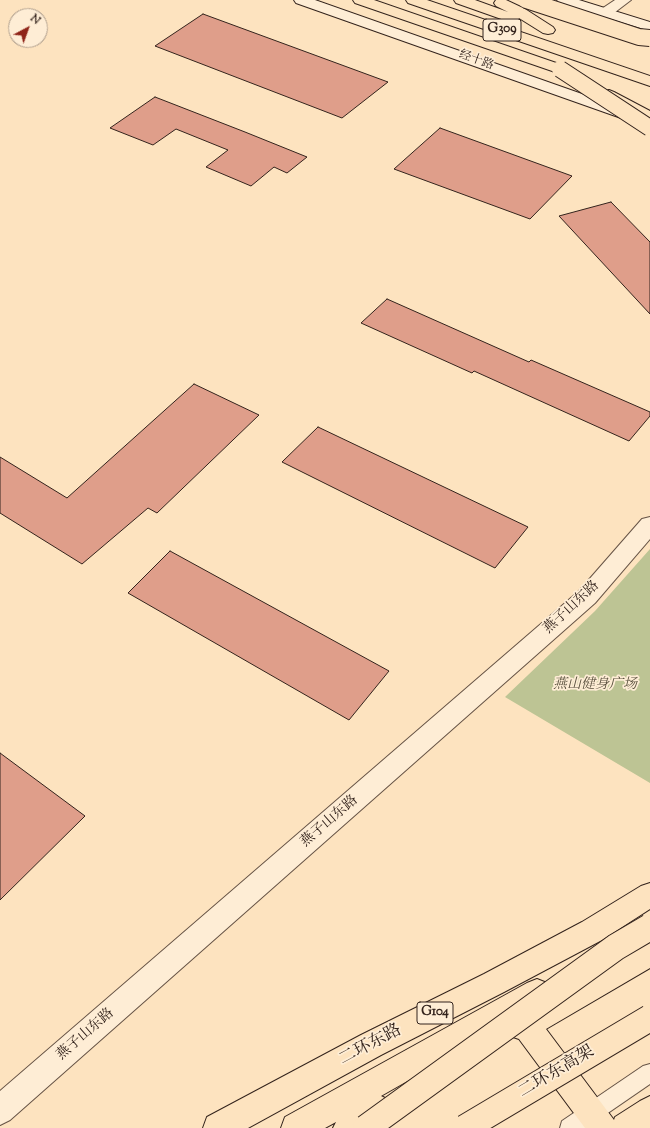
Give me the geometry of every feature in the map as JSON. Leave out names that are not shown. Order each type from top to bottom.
[{"type":"highway","points":[[360,0],[560,69],[650,116]]},
{"type":"highway","name":"G309","points":[[413,0],[650,81]]},
{"type":"highway","name":"G309","points":[[461,0],[555,33],[520,12],[492,0]]},
{"type":"highway","points":[[526,0],[639,37],[650,38]]},
{"type":"highway","points":[[560,69],[650,128]]},
{"type":"highway","name":"二环东路","points":[[218,1128],[371,1045],[494,983],[592,931],[650,895]]},
{"type":"highway","points":[[296,1128],[650,927]]},
{"type":"highway","points":[[366,1128],[616,947]]},
{"type":"highway","points":[[348,1128],[650,953]]},
{"type":"highway","name":"二环东高架","points":[[465,1128],[650,1018]]},
{"type":"highway","points":[[526,1025],[598,1121]]},
{"type":"highway","points":[[626,1128],[650,1111]]},
{"type":"street","name":"经十路","points":[[301,0],[650,123]]},
{"type":"street","points":[[564,0],[650,27]]},
{"type":"street","points":[[605,13],[624,0]]},
{"type":"street","name":"燕子山东路","points":[[0,1110],[587,597],[650,525]]},
{"type":"lane","points":[[569,1128],[598,1121],[650,1072]]},
{"type":"green space","name":"燕山健身广场","points":[[650,549],[650,783],[505,697],[595,611]]},
{"type":"building","points":[[203,14],[388,82],[342,118],[155,46]]},
{"type":"building","points":[[155,97],[307,157],[287,173],[274,167],[251,186],[206,167],[228,150],[176,129],[153,145],[110,128]]},
{"type":"building","points":[[440,128],[572,176],[530,219],[394,169]]},
{"type":"building","points":[[611,202],[650,242],[650,314],[559,216]]},
{"type":"building","points":[[387,299],[529,362],[531,360],[650,412],[650,416],[629,441],[474,371],[472,373],[361,323]]},
{"type":"building","points":[[194,384],[259,415],[157,513],[148,508],[82,564],[0,513],[0,457],[67,498]]},
{"type":"building","points":[[318,427],[528,527],[495,568],[282,462]]},
{"type":"building","points":[[170,551],[389,671],[349,720],[128,593]]},
{"type":"building","points":[[0,753],[85,816],[0,900]]}]
